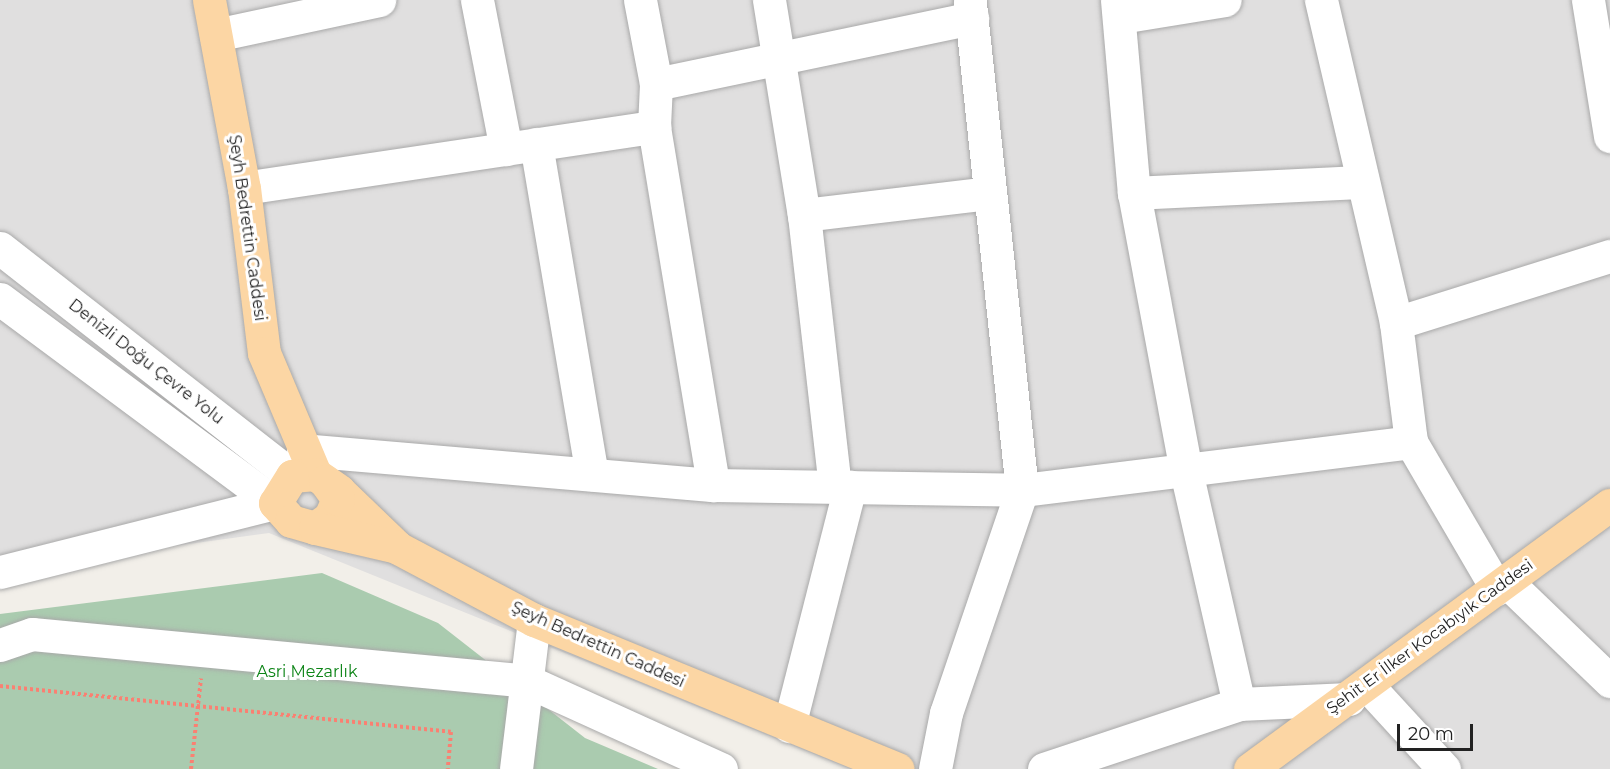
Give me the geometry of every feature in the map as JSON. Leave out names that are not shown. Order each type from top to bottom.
[{"type":"main road","name":"Şeyh Bedrettin Caddesi","points":[[208,0],[244,188],[264,353],[302,477],[398,548],[534,620],[898,769]]},
{"type":"main road","points":[[315,528],[330,517],[338,499],[302,477],[291,521],[315,528],[398,548]]},
{"type":"main road","name":"Şehit Er İlker Kocabıyık Caddesi","points":[[1250,769],[1293,734],[1358,692],[1610,505]]},
{"type":"street","points":[[216,36],[379,0]]},
{"type":"street","points":[[477,0],[521,147],[592,474]]},
{"type":"street","points":[[640,0],[656,84],[654,127],[713,485]]},
{"type":"street","points":[[769,0],[780,57],[843,486],[789,726]]},
{"type":"street","points":[[1225,0],[1118,9],[1134,193],[1186,471],[1239,704]]},
{"type":"street","points":[[1321,0],[1359,182],[1396,323],[1411,442],[1502,585],[1610,681]]},
{"type":"street","points":[[1588,0],[1603,51],[1610,136]]},
{"type":"street","points":[[656,84],[780,57],[971,9],[1022,490],[946,713],[934,769]]},
{"type":"street","points":[[244,188],[654,127]]},
{"type":"street","points":[[1134,193],[1359,182]]},
{"type":"street","points":[[804,215],[989,193]]},
{"type":"street","name":"Denizli Doğu Çevre Yolu","points":[[0,248],[302,477]]},
{"type":"street","points":[[1396,323],[1610,256]]},
{"type":"street","name":"Denizli Doğu Çevre Yolu","points":[[0,299],[302,477]]},
{"type":"street","points":[[0,572],[302,477],[592,474],[713,485],[1022,490],[1411,442]]},
{"type":"street","points":[[516,769],[534,620]]},
{"type":"street","points":[[0,645],[32,634],[527,681],[721,769]]},
{"type":"street","points":[[1044,769],[1239,704],[1358,692],[1444,769]]},
{"type":"path","points":[[191,769],[204,651]]},
{"type":"path","points":[[0,686],[197,708],[451,732],[448,769]]},
{"type":"shaded area","points":[[0,0],[1610,0],[1610,769],[851,769],[269,533],[0,570]]},
{"type":"green space","name":"Asri Mezarlık","points":[[322,573],[438,623],[585,738],[658,769],[0,769],[0,614]]}]
